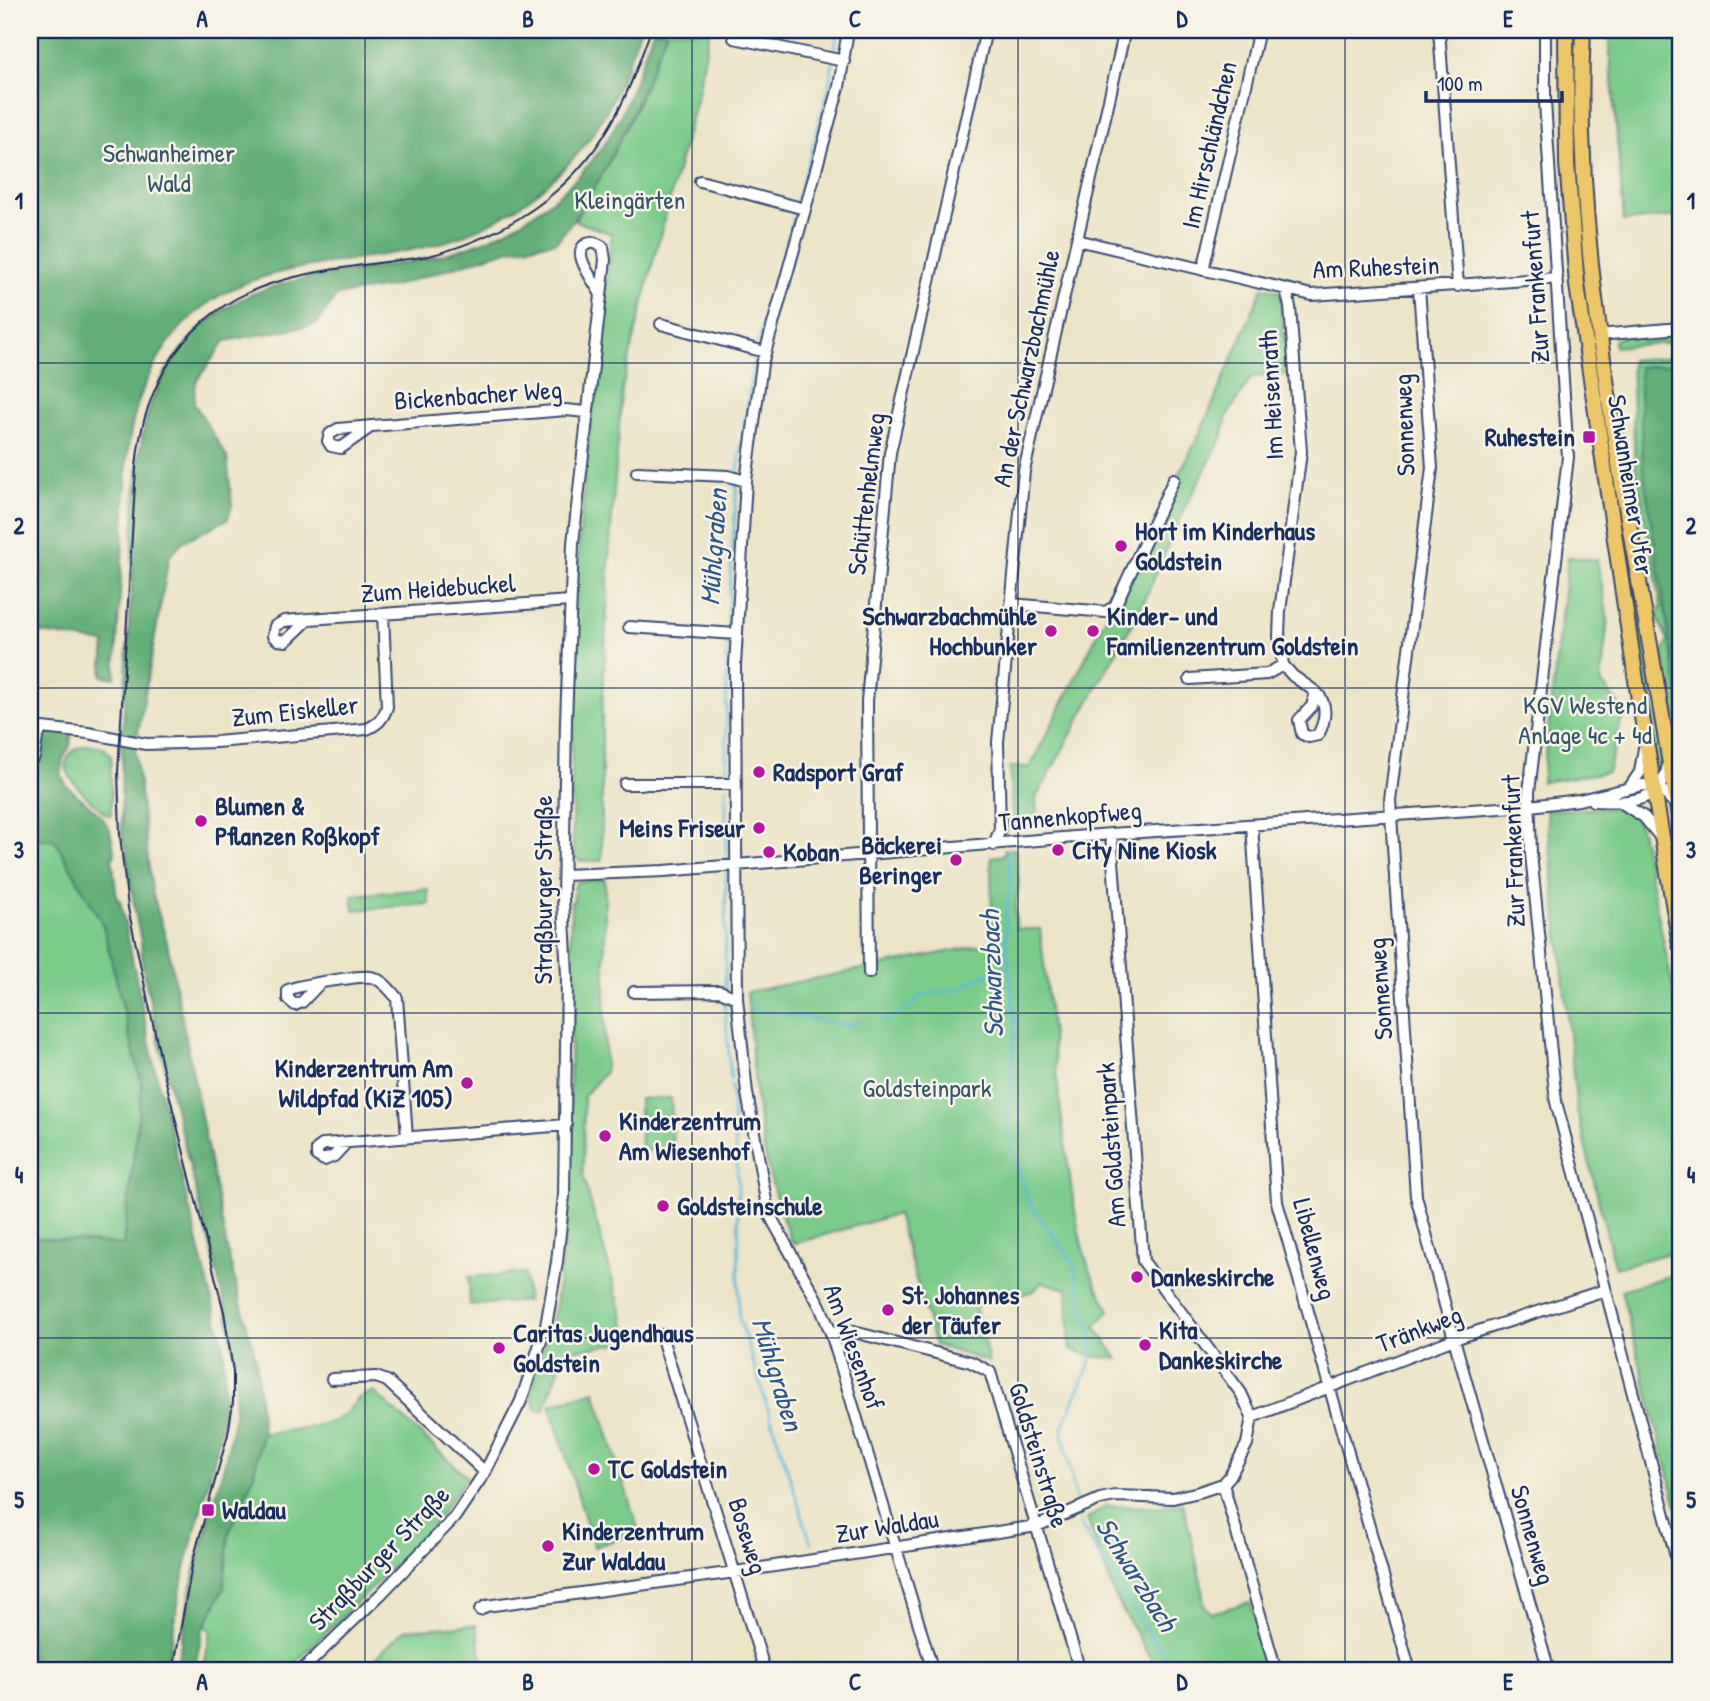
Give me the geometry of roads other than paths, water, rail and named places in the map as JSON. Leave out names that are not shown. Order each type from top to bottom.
[{"type":"main road","name":"Schwanheimer Ufer","points":[[1566,30],[1567,163],[1577,285],[1644,734],[1680,945]]},
{"type":"main road","name":"Schwanheimer Ufer","points":[[1583,30],[1583,176],[1598,335],[1680,823]]},
{"type":"street","name":"Am Wiesenhof","points":[[848,30],[837,60],[839,87],[798,207],[759,351],[740,480],[731,634],[735,665],[730,783],[737,863],[737,998],[747,1093],[768,1212],[820,1306],[831,1333],[933,1671]]},
{"type":"street","name":"Schüttenhelmweg","points":[[869,973],[867,701],[890,453],[986,30]]},
{"type":"street","name":"An der Schwarzbachmühle","points":[[993,845],[1000,829],[998,742],[1025,461],[1125,30]]},
{"type":"street","name":"Im Hirschländchen","points":[[1203,270],[1259,30]]},
{"type":"street","points":[[1439,30],[1458,286]]},
{"type":"street","name":"Zur Frankenfurt","points":[[1545,30],[1545,102],[1567,457],[1532,764],[1531,854],[1553,1089],[1562,1133],[1679,1560],[1680,1572]]},
{"type":"street","points":[[734,38],[837,60]]},
{"type":"street","points":[[700,181],[798,207]]},
{"type":"street","name":"Am Ruhestein","points":[[1077,240],[1312,295],[1557,278]]},
{"type":"street","name":"Sonnenweg","points":[[1419,288],[1432,468],[1390,800],[1416,1196],[1549,1671]]},
{"type":"street","name":"Im Heisenrath","points":[[1283,665],[1279,636],[1280,611],[1301,452],[1290,307],[1286,289]]},
{"type":"street","name":"Straßburger Straße","points":[[301,1671],[442,1533],[485,1472],[521,1401],[546,1326],[561,1227],[566,1125],[567,975],[562,919],[573,543],[601,295]]},
{"type":"street","points":[[661,324],[759,351]]},
{"type":"street","points":[[1598,335],[1680,328]]},
{"type":"street","name":"Bickenbacher Weg","points":[[372,426],[556,411],[586,412]]},
{"type":"street","points":[[637,472],[727,476],[740,480]]},
{"type":"street","points":[[1011,604],[1106,612],[1115,606],[1174,480]]},
{"type":"street","name":"Zum Heidebuckel","points":[[309,619],[570,601]]},
{"type":"street","name":"Zum Eiskeller","points":[[34,757],[37,737],[42,728],[146,744],[343,733],[377,725],[384,717],[387,706],[383,614]]},
{"type":"street","points":[[629,627],[731,634]]},
{"type":"street","points":[[1190,679],[1267,674],[1283,665],[1293,676],[1317,692]]},
{"type":"street","points":[[1630,787],[1640,772],[1644,734]]},
{"type":"street","points":[[1669,761],[1667,772],[1655,788],[1677,806]]},
{"type":"street","points":[[625,784],[730,783]]},
{"type":"street","name":"Tannenkopfweg","points":[[564,874],[664,871],[1111,834],[1530,806],[1579,800],[1630,787],[1655,788]]},
{"type":"street","name":"Tannenkopfweg","points":[[1579,800],[1620,802],[1643,798],[1655,788]]},
{"type":"street","points":[[1620,802],[1644,817],[1662,839]]},
{"type":"street","name":"Libellenweg","points":[[1252,825],[1277,1202],[1409,1671]]},
{"type":"street","name":"Am Goldsteinpark","points":[[1111,834],[1143,1261],[1241,1393],[1252,1417]]},
{"type":"street","points":[[320,983],[371,977],[387,986],[397,998],[407,1137]]},
{"type":"street","points":[[634,992],[720,991],[737,998]]},
{"type":"street","points":[[346,1143],[566,1125]]},
{"type":"street","name":"Tränkweg","points":[[1252,1417],[1454,1339],[1605,1290]]},
{"type":"street","name":"Goldsteinstraße","points":[[831,1333],[846,1330],[971,1362],[990,1372],[1080,1671]]},
{"type":"street","name":"Boseweg","points":[[661,1335],[765,1671]]},
{"type":"street","points":[[332,1379],[376,1377],[387,1381],[485,1472]]},
{"type":"street","points":[[1252,1417],[1247,1444],[1237,1465],[1223,1484],[1276,1671]]},
{"type":"street","name":"Zur Waldau","points":[[480,1610],[486,1606],[735,1572],[1037,1526],[1115,1496],[1173,1498],[1223,1484]]},
{"type":"waterway","name":"Mühlgraben","points":[[834,54],[838,30]]},
{"type":"waterway","name":"Mühlgraben","points":[[797,203],[829,86],[833,61]]},
{"type":"waterway","name":"Mühlgraben","points":[[757,345],[796,210]]},
{"type":"waterway","name":"Mühlgraben","points":[[737,476],[755,351]]},
{"type":"waterway","name":"Mühlgraben","points":[[727,630],[737,483]]},
{"type":"waterway","name":"Mühlgraben","points":[[726,780],[727,637]]},
{"type":"waterway","name":"Mühlgraben","points":[[726,787],[726,861]]},
{"type":"waterway","name":"Schwarzbach","points":[[1008,849],[1011,884],[1006,911],[1007,948],[1015,1023],[1008,1131],[1028,1201],[1073,1262],[1093,1344],[1091,1361],[1062,1428],[1077,1504]]},
{"type":"waterway","name":"Mühlgraben","points":[[725,990],[726,867]]},
{"type":"waterway","points":[[881,1019],[889,1019],[909,1009],[922,995],[961,989],[983,975],[1009,967]]},
{"type":"waterway","name":"Mühlgraben","points":[[724,997],[731,1080]]},
{"type":"waterway","points":[[748,1008],[839,1024],[859,1023]]},
{"type":"waterway","name":"Mühlgraben","points":[[731,1086],[738,1183],[739,1318],[811,1543]]},
{"type":"waterway","name":"Schwarzbach","points":[[1078,1511],[1081,1526],[1175,1671]]},
{"type":"tram line","points":[[173,1671],[193,1560],[228,1434],[233,1402],[233,1371],[224,1312],[163,1070],[128,908],[120,835],[118,772],[136,467],[140,436],[148,407],[174,354],[215,312],[241,296],[270,284],[308,274],[429,256],[484,237],[534,209],[556,191],[595,149],[623,102],[651,30]]},
{"type":"place","name":"Ruhestein","points":[[1589,437]]},
{"type":"place","name":"Hort im Kinderhaus Goldstein","points":[[1121,546]]},
{"type":"place","name":"Schwarzbachmühle Hochbunker","points":[[1051,631]]},
{"type":"place","name":"Kinder- und Familienzentrum Goldstein","points":[[1093,631]]},
{"type":"place","name":"Radsport Graf","points":[[759,772]]},
{"type":"place","name":"Blumen & Pflanzen Roßkopf","points":[[201,821]]},
{"type":"place","name":"Meins Friseur","points":[[759,828]]},
{"type":"place","name":"City Nine Kiosk","points":[[1058,850]]},
{"type":"place","name":"Koban","points":[[769,852]]},
{"type":"place","name":"Bäckerei Beringer","points":[[956,860]]},
{"type":"place","name":"Kinderzentrum Am Wildpfad (KiZ 105)","points":[[467,1083]]},
{"type":"place","name":"Kinderzentrum Am Wiesenhof","points":[[605,1136]]},
{"type":"place","name":"Goldsteinschule","points":[[663,1206]]},
{"type":"place","name":"Dankeskirche","points":[[1137,1277]]},
{"type":"place","name":"St. Johannes der Täufer","points":[[888,1310]]},
{"type":"place","name":"Kita Dankeskirche","points":[[1145,1345]]},
{"type":"place","name":"Caritas Jugendhaus Goldstein","points":[[499,1348]]},
{"type":"place","name":"TC Goldstein","points":[[594,1469]]},
{"type":"place","name":"Waldau","points":[[208,1510]]},
{"type":"place","name":"Kinderzentrum Zur Waldau","points":[[548,1546]]},
{"type":"park label","name":"Schwanheimer Wald","points":[[169,168]]},
{"type":"park label","name":"Kleingärten","points":[[630,200]]},
{"type":"park label","name":"KGV Westend Anlage 4c + 4d","points":[[1585,720]]},
{"type":"park label","name":"Goldsteinpark","points":[[927,1088]]}]
